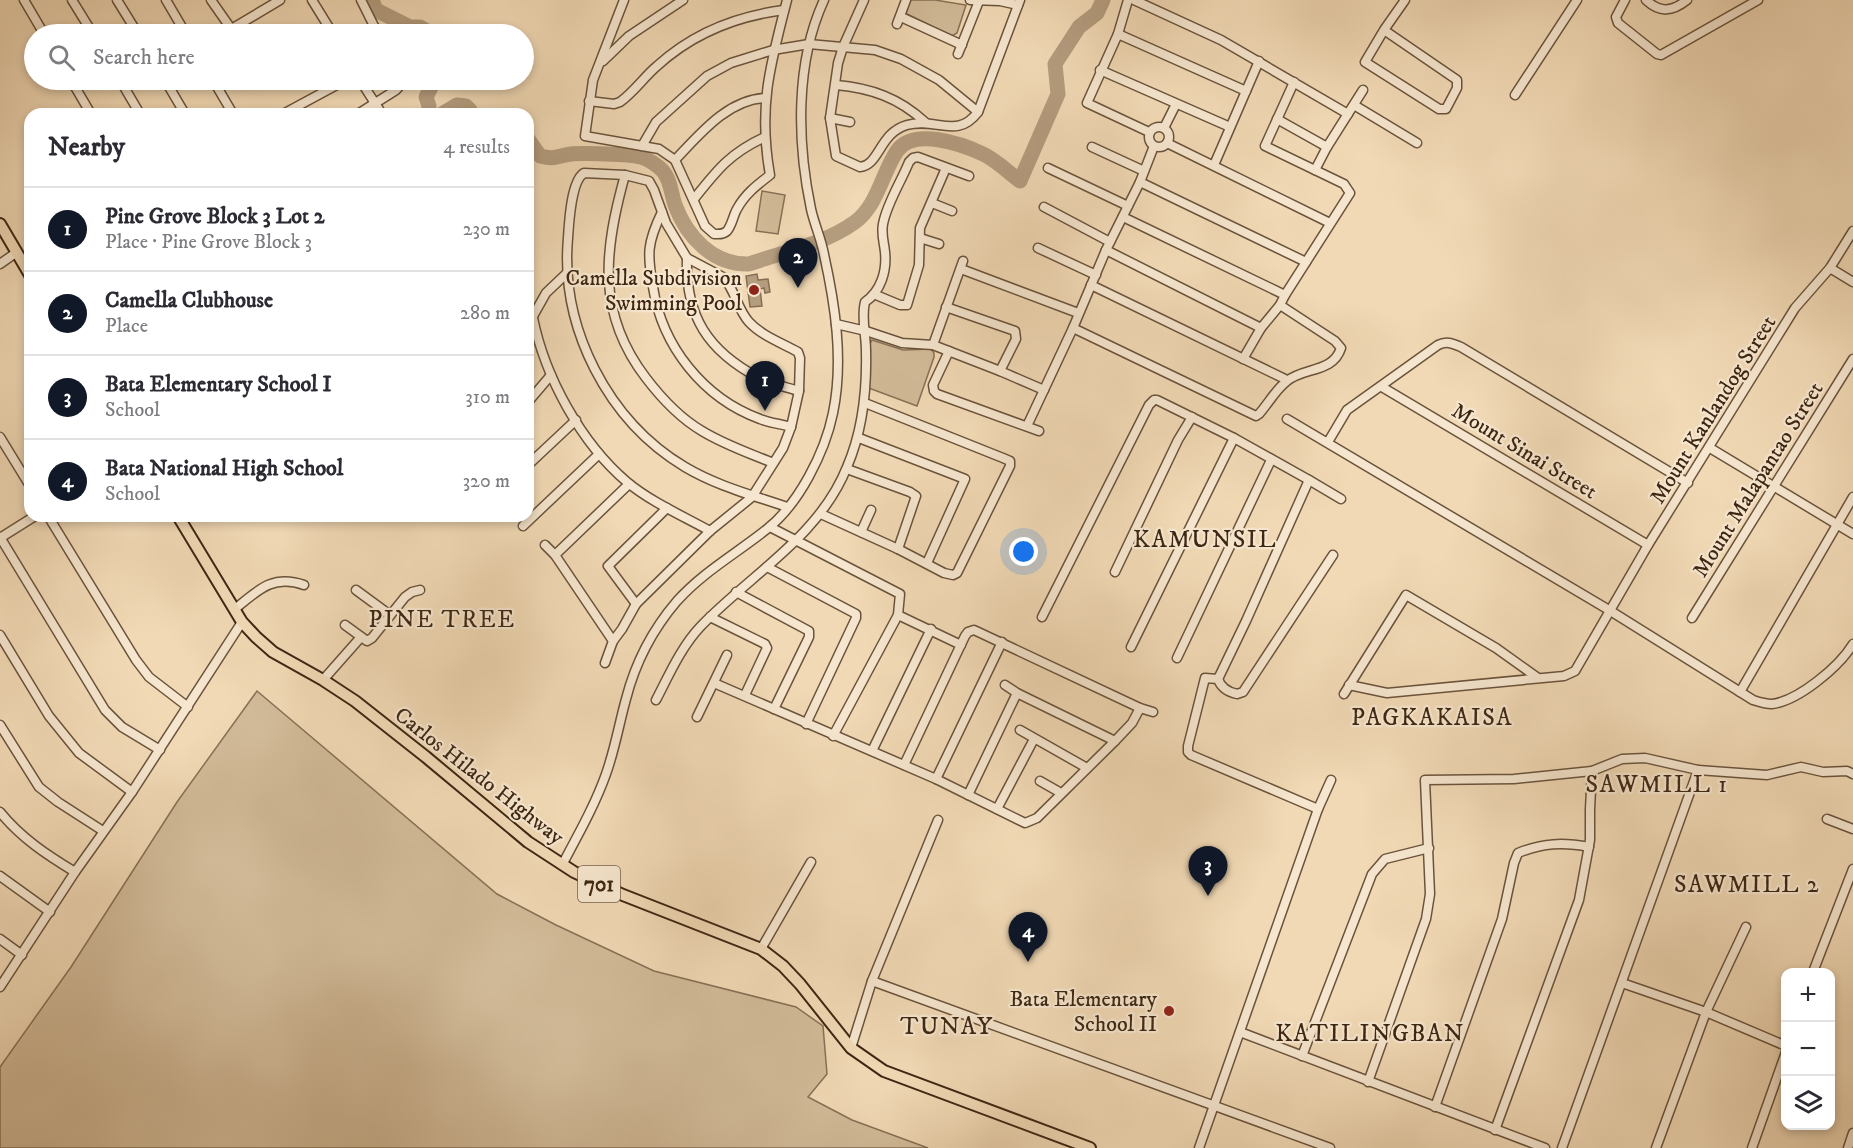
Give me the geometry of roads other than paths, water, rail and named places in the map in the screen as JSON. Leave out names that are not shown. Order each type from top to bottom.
[{"type":"main road","points":[[0,224],[24,262]]},
{"type":"main road","name":"Carlos Hilado Highway","points":[[182,522],[242,622],[256,638],[273,652],[355,701],[426,756],[528,842],[574,872],[623,895],[761,949],[783,966],[800,984],[851,1048],[884,1071],[1090,1148]]},
{"type":"street","points":[[24,0],[38,24]]},
{"type":"street","points":[[72,0],[87,24]]},
{"type":"street","points":[[117,0],[132,24]]},
{"type":"street","points":[[166,0],[180,24]]},
{"type":"street","points":[[211,0],[223,24]]},
{"type":"street","points":[[240,24],[280,0]]},
{"type":"street","points":[[312,0],[327,24]]},
{"type":"street","points":[[361,0],[373,24]]},
{"type":"street","points":[[624,0],[593,80],[585,136],[659,149],[675,160],[702,220],[714,234],[723,234],[727,231],[737,209],[755,185],[770,175],[765,137],[765,98],[773,50],[787,0]]},
{"type":"street","points":[[600,63],[629,36],[683,0]]},
{"type":"street","points":[[562,865],[589,814],[607,773],[636,667],[658,629],[676,602],[707,573],[770,527],[796,497],[816,464],[827,436],[833,414],[838,373],[836,324],[822,247],[811,209],[799,119],[809,44],[824,0]]},
{"type":"street","points":[[864,0],[838,63],[830,118],[837,156],[860,167],[873,161],[884,140],[899,128],[925,122],[947,126],[965,125],[978,112],[1019,2],[975,0],[960,50],[899,20],[906,0]]},
{"type":"street","points":[[1128,0],[1118,34],[1087,103],[1149,132]]},
{"type":"street","points":[[1134,0],[1221,40],[1348,114]]},
{"type":"street","points":[[1384,30],[1457,80],[1457,88],[1446,109],[1439,109],[1365,62],[1384,30],[1405,0]]},
{"type":"street","points":[[1515,95],[1577,0]]},
{"type":"street","points":[[1625,0],[1616,16],[1618,23],[1661,55],[1758,0]]},
{"type":"street","points":[[1646,0],[1653,6],[1665,10],[1679,6],[1687,0]]},
{"type":"street","points":[[589,101],[614,104],[620,102],[657,65],[687,44],[727,23],[756,14],[784,10]]},
{"type":"street","points":[[1118,34],[1246,91]]},
{"type":"street","points":[[642,146],[656,122],[707,76],[731,63],[773,50],[809,44],[875,50],[901,59],[939,80],[978,112]]},
{"type":"street","points":[[1214,165],[1259,61]]},
{"type":"street","points":[[1100,70],[1230,127]]},
{"type":"street","points":[[1243,359],[1261,328],[1280,305],[1350,193],[1344,184],[1265,146],[1294,82]]},
{"type":"street","points":[[836,85],[875,92],[908,106],[925,122]]},
{"type":"street","points":[[77,90],[87,108]]},
{"type":"street","points":[[126,90],[136,108]]},
{"type":"street","points":[[171,90],[181,108]]},
{"type":"street","points":[[219,90],[229,108]]},
{"type":"street","points":[[294,108],[327,90]]},
{"type":"street","points":[[367,90],[378,108]]},
{"type":"street","points":[[367,108],[396,90]]},
{"type":"street","points":[[1315,170],[1363,90]]},
{"type":"street","points":[[675,160],[723,114],[751,99],[765,98]]},
{"type":"street","points":[[1164,128],[1176,104]]},
{"type":"street","points":[[1354,105],[1417,143]]},
{"type":"street","points":[[830,118],[850,122]]},
{"type":"street","points":[[1277,119],[1327,147]]},
{"type":"street","points":[[1156,127],[1164,128],[1169,135],[1167,143],[1161,147],[1154,146],[1148,137],[1149,132],[1156,127]]},
{"type":"street","points":[[694,199],[733,154],[744,146],[765,137]]},
{"type":"street","points":[[1167,143],[1330,224]]},
{"type":"street","points":[[1027,426],[1108,246],[1140,182],[1154,146]]},
{"type":"street","points":[[1092,147],[1144,171]]},
{"type":"street","points":[[656,700],[681,652],[700,627],[736,592],[794,542],[821,514],[847,469],[859,438],[865,403],[866,331],[862,318],[865,302],[876,295],[885,267],[882,234],[884,221],[909,162],[918,157],[969,176]]},
{"type":"street","points":[[876,295],[900,305],[907,304],[919,265],[920,228],[946,168]]},
{"type":"street","points":[[1048,168],[1128,206]]},
{"type":"street","points":[[787,507],[752,497],[703,477],[668,457],[638,430],[607,391],[587,353],[571,297],[567,273],[570,216],[579,176],[589,172],[626,175],[648,182],[654,190],[666,223],[687,258],[688,289],[692,309],[703,330],[716,346],[736,364],[761,379],[799,391]]},
{"type":"street","points":[[626,175],[612,227],[609,278],[611,309],[633,361],[674,410],[700,430],[723,443],[773,464]]},
{"type":"street","points":[[1140,182],[1306,262]]},
{"type":"street","points":[[932,203],[951,211]]},
{"type":"street","points":[[1044,207],[1108,246],[1261,328]]},
{"type":"street","points":[[662,212],[648,246],[649,267],[656,308],[664,330],[677,354],[699,380],[727,402],[759,419],[791,427]]},
{"type":"street","points":[[1123,218],[1285,295]]},
{"type":"street","name":"Mount Kanlandog Street","points":[[1538,678],[1564,675],[1575,671],[1648,545],[1795,308],[1830,268],[1853,231]]},
{"type":"street","points":[[920,238],[939,244]]},
{"type":"street","points":[[1038,248],[1096,275]]},
{"type":"street","points":[[0,264],[17,252]]},
{"type":"street","points":[[605,663],[613,641],[622,630],[636,604],[710,531],[752,497],[783,448],[791,427],[799,391],[800,358],[798,352],[767,336],[749,322],[723,277],[687,258]]},
{"type":"street","points":[[933,345],[962,265],[1078,313]]},
{"type":"street","points":[[1830,268],[1853,282]]},
{"type":"street","points":[[534,315],[546,293],[567,273]]},
{"type":"street","points":[[1090,285],[1287,380]]},
{"type":"street","points":[[1073,328],[1256,416],[1287,380],[1330,364],[1338,356],[1341,348],[1335,341],[1280,305]]},
{"type":"street","points":[[946,307],[1015,331],[1017,339],[1000,370]]},
{"type":"street","points":[[836,324],[902,343],[933,345],[1000,370],[1044,390]]},
{"type":"street","points":[[534,332],[551,375],[598,454],[629,484],[710,531]]},
{"type":"street","points":[[1328,442],[1347,410],[1383,387],[1438,345],[1449,342],[1461,346],[1688,483]]},
{"type":"street","points":[[949,351],[933,385],[937,394],[1039,432]]},
{"type":"street","name":"Mount Malapantao Street","points":[[1692,618],[1853,359]]},
{"type":"street","points":[[534,395],[551,375]]},
{"type":"street","name":"Mount Sinai Street","points":[[1383,387],[1648,545]]},
{"type":"street","points":[[1042,617],[1151,402],[1157,400],[1234,438],[1341,499]]},
{"type":"street","points":[[821,514],[946,574],[953,575],[957,573],[1010,466],[1010,461],[865,403]]},
{"type":"street","points":[[1115,572],[1178,440],[1192,417]]},
{"type":"street","points":[[1287,419],[1609,610],[1762,704],[1783,701],[1827,675],[1848,653],[1853,644]]},
{"type":"street","points":[[534,457],[576,420]]},
{"type":"street","points":[[0,437],[24,476]]},
{"type":"street","points":[[859,438],[965,479],[927,563]]},
{"type":"street","points":[[1131,647],[1234,438]]},
{"type":"street","points":[[1710,448],[1853,534]]},
{"type":"street","points":[[534,512],[598,454]]},
{"type":"street","points":[[1177,658],[1271,460]]},
{"type":"street","points":[[847,469],[916,496],[898,549]]},
{"type":"street","points":[[1218,679],[1309,480]]},
{"type":"street","points":[[555,555],[629,484]]},
{"type":"street","points":[[1740,692],[1853,497]]},
{"type":"street","points":[[636,604],[608,566],[668,508]]},
{"type":"street","points":[[861,532],[871,510]]},
{"type":"street","points":[[25,522],[0,538],[105,710],[122,727],[160,750]]},
{"type":"street","points":[[52,522],[136,660],[149,677],[188,707]]},
{"type":"street","points":[[523,526],[525,522]]},
{"type":"street","points":[[770,527],[794,542],[900,592],[898,615],[833,736]]},
{"type":"street","points":[[546,545],[613,641]]},
{"type":"street","points":[[1218,679],[1220,684],[1230,692],[1237,694],[1243,692],[1333,555]]},
{"type":"street","points":[[766,567],[856,614],[806,724]]},
{"type":"street","points":[[235,609],[273,582],[284,580],[304,585]]},
{"type":"street","points":[[356,590],[390,615]]},
{"type":"street","points":[[345,625],[367,641],[372,638],[405,597],[420,590]]},
{"type":"street","points":[[736,592],[809,631],[774,709]]},
{"type":"street","points":[[1344,694],[1406,595],[1496,648],[1538,678]]},
{"type":"street","points":[[898,615],[961,645]]},
{"type":"street","points":[[710,617],[765,644],[767,648],[745,695]]},
{"type":"street","points":[[0,987],[75,872],[160,750],[242,622]]},
{"type":"street","points":[[872,751],[931,629]]},
{"type":"street","points":[[904,765],[961,645],[968,632],[974,630],[1140,708],[1154,712]]},
{"type":"street","points":[[0,635],[49,716],[79,753],[132,792]]},
{"type":"street","points":[[323,680],[361,637]]},
{"type":"street","points":[[936,779],[1002,642]]},
{"type":"street","points":[[697,717],[727,655]]},
{"type":"street","points":[[1218,679],[1205,678],[1188,752],[1318,809]]},
{"type":"street","points":[[1349,685],[1387,693],[1538,678]]},
{"type":"street","points":[[714,683],[936,779],[1020,821],[1029,823],[1037,818],[1115,741],[1132,723],[1140,708]]},
{"type":"street","points":[[1005,685],[1115,741]]},
{"type":"street","points":[[968,795],[1017,693]]},
{"type":"street","points":[[0,725],[39,786],[57,802],[103,831]]},
{"type":"street","points":[[1020,730],[1088,768]]},
{"type":"street","points":[[997,809],[1034,739]]},
{"type":"street","points":[[1368,1082],[1426,919],[1430,894],[1425,780],[1514,779],[1592,771],[1622,759],[1645,758],[1698,770],[1767,775],[1801,767],[1823,772],[1847,771],[1853,774]]},
{"type":"street","points":[[1562,1148],[1698,770]]},
{"type":"street","points":[[1495,1130],[1579,900],[1589,847],[1592,771]]},
{"type":"street","points":[[1199,1148],[1318,809],[1331,780]]},
{"type":"street","points":[[1040,781],[1061,793]]},
{"type":"street","points":[[0,812],[11,826],[39,850],[75,872]]},
{"type":"street","points":[[1827,819],[1853,829]]},
{"type":"street","points":[[851,1048],[872,981],[938,820]]},
{"type":"street","points":[[1435,1107],[1502,919],[1518,853],[1542,845],[1559,843],[1589,847]]},
{"type":"street","points":[[1302,1056],[1372,874],[1385,859],[1429,848]]},
{"type":"street","points":[[761,949],[811,861]]},
{"type":"street","points":[[1815,968],[1853,869]]},
{"type":"street","points":[[0,876],[50,912]]},
{"type":"street","points":[[1656,1148],[1706,1012],[1746,927]]},
{"type":"street","points":[[0,939],[22,955]]},
{"type":"street","points":[[872,981],[1330,1148]]},
{"type":"street","points":[[1622,983],[1706,1012],[1781,1044]]},
{"type":"street","points":[[1240,1032],[1545,1148]]},
{"type":"street","points":[[1752,1148],[1781,1064]]},
{"type":"street","points":[[1848,1148],[1853,1132]]},
{"type":"waterway","points":[[372,0],[376,10],[404,24]]},
{"type":"waterway","points":[[534,148],[540,156],[553,158],[571,154],[606,154],[635,156],[650,161],[665,173],[680,217],[694,238],[703,247],[724,260],[749,264],[817,242],[855,222],[869,207],[897,151],[904,144],[914,140],[951,142],[974,150],[993,159],[1020,181],[1058,94],[1055,64],[1079,27],[1097,13],[1103,0]]},
{"type":"waterway","points":[[429,108],[426,97],[430,90]]},
{"type":"waterway","points":[[452,108],[457,105],[468,108]]},
{"type":"place","name":"Camella Clubhouse","points":[[798,288]]},
{"type":"place","name":"Camella Subdivision Swimming Pool","points":[[754,290]]},
{"type":"place","name":"Pine Grove Block 3 Lot 2","points":[[765,411]]},
{"type":"place","name":"Bata Elementary School I","points":[[1208,896]]},
{"type":"place","name":"Bata National High School","points":[[1028,962]]},
{"type":"place","name":"Bata Elementary School II","points":[[1169,1011]]},
{"type":"district","name":"KAMUNSIL","points":[[1205,539]]},
{"type":"district","name":"PINE TREE","points":[[442,619]]},
{"type":"district","name":"PAGKAKAISA","points":[[1432,717]]},
{"type":"district","name":"SAWMILL 1","points":[[1657,784]]},
{"type":"district","name":"SAWMILL 2","points":[[1747,884]]},
{"type":"district","name":"TUNAY","points":[[947,1026]]},
{"type":"district","name":"KATILINGBAN","points":[[1370,1033]]}]
